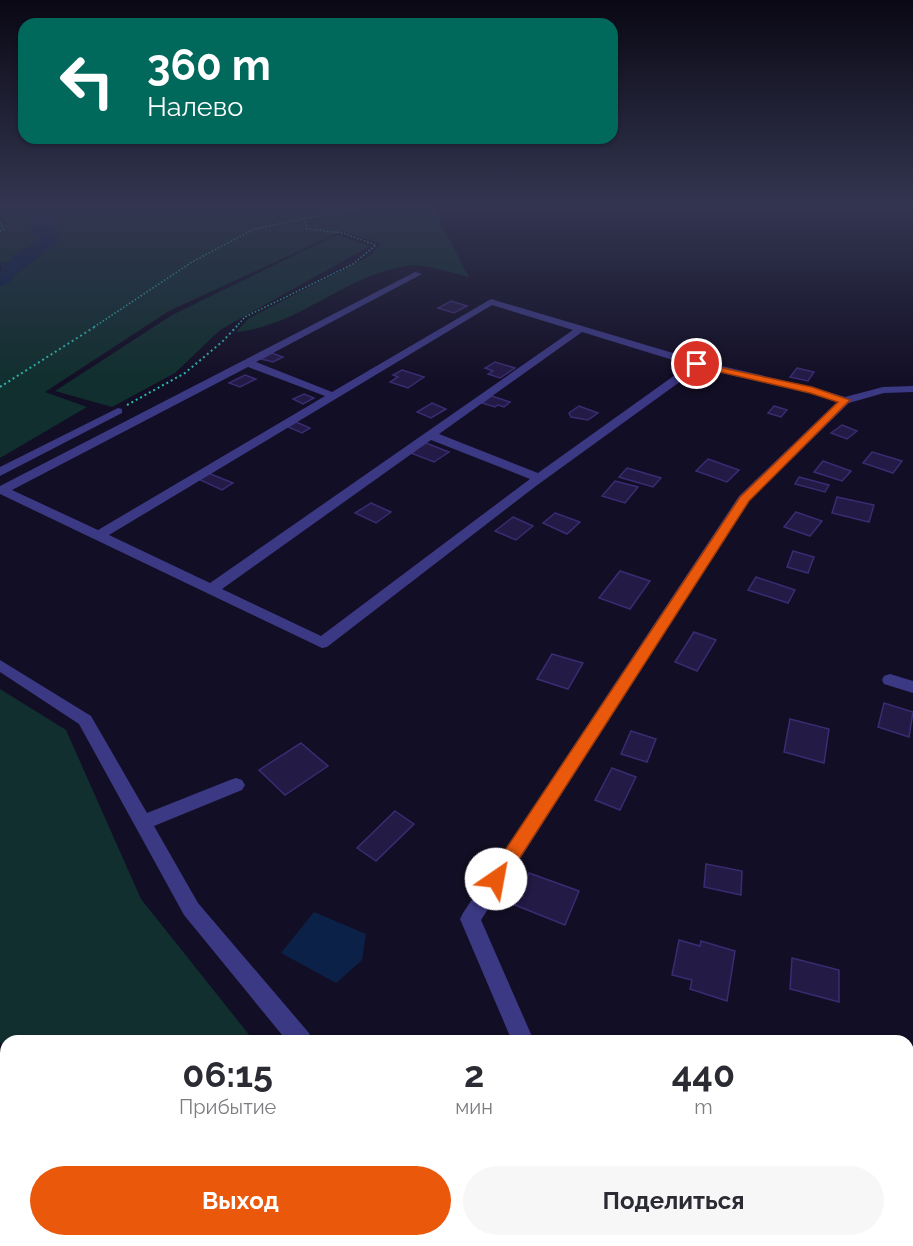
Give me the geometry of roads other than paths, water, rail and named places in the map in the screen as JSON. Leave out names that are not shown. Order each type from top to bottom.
[{"type":"street","points":[[418,274],[2,490],[322,643],[539,478],[697,364]]},
{"type":"street","points":[[99,535],[491,302],[697,364],[812,390],[845,400]]},
{"type":"street","points":[[210,590],[579,330]]},
{"type":"street","points":[[248,363],[333,396]]},
{"type":"street","points":[[519,1035],[470,919],[744,499],[845,400],[883,390],[913,389]]},
{"type":"street","points":[[0,472],[118,411]]},
{"type":"street","points":[[430,435],[539,478]]},
{"type":"street","points":[[0,665],[85,720],[191,909],[297,1035]]},
{"type":"street","points":[[890,681],[913,687]]},
{"type":"street","points":[[142,822],[236,785]]},
{"type":"water","points":[[1,265],[28,265],[10,282],[0,286],[0,271],[2,270]]},
{"type":"water","points":[[314,912],[366,934],[362,960],[336,983],[281,953]]}]
